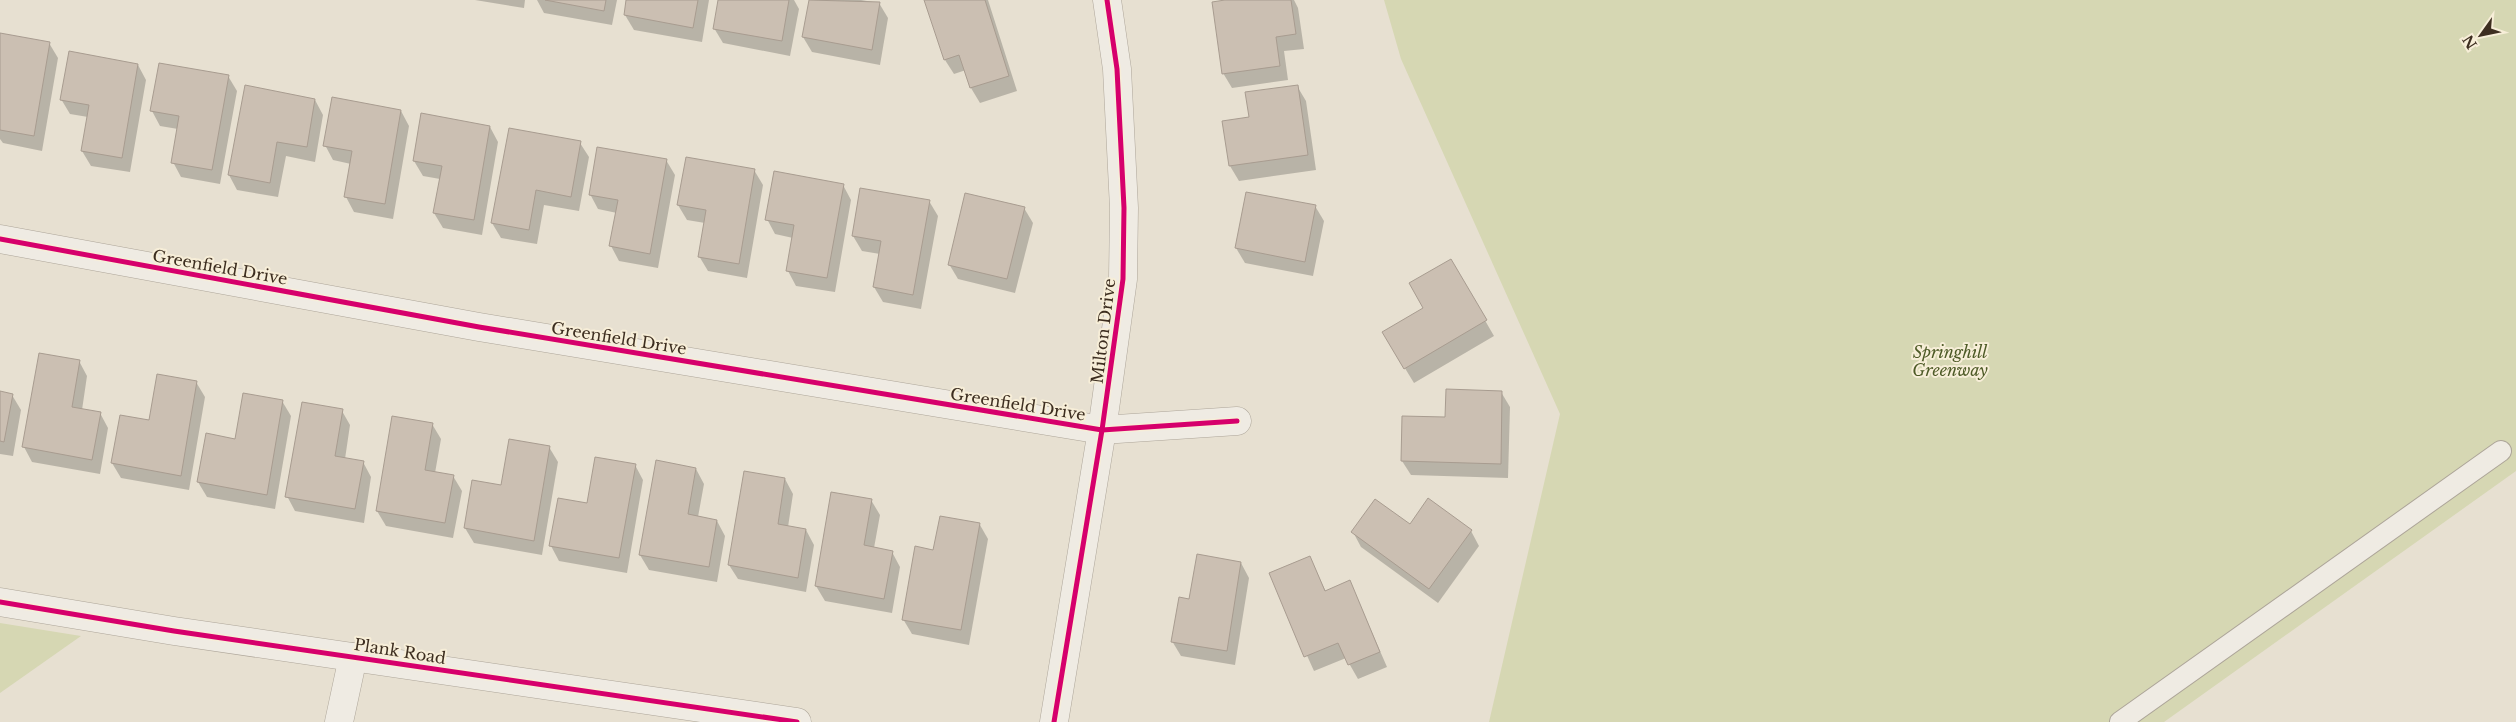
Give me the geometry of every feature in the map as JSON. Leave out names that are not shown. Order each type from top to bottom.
[{"type":"street","name":"Milton Drive","points":[[1054,722],[1102,430],[1123,280],[1124,208],[1117,69],[1108,0]]},
{"type":"street","name":"Greenfield Drive","points":[[0,239],[479,327],[1102,430],[1237,421]]},
{"type":"street","name":"Plank Road","points":[[0,602],[354,657],[797,722]]},
{"type":"street","points":[[339,722],[354,657]]},
{"type":"lane","points":[[2120,722],[2501,451]]},
{"type":"green space","name":"Springhill Greenway","points":[[1384,0],[2516,0],[2516,471],[2164,722],[1489,722],[1560,414],[1401,59]]},
{"type":"green space","points":[[0,623],[81,636],[0,693]]},
{"type":"building","points":[[545,0],[606,0],[604,11]]},
{"type":"building","points":[[626,0],[698,0],[693,28],[624,15]]},
{"type":"building","points":[[718,0],[789,0],[782,41],[713,29]]},
{"type":"building","points":[[809,0],[880,2],[872,50],[802,37]]},
{"type":"building","points":[[924,0],[985,0],[1009,76],[970,88],[959,55],[944,60]]},
{"type":"building","points":[[1225,0],[1291,0],[1296,34],[1276,37],[1280,66],[1222,74],[1212,2]]},
{"type":"building","points":[[0,33],[50,42],[34,136],[0,130]]},
{"type":"building","points":[[69,51],[138,64],[122,158],[81,151],[89,105],[60,100]]},
{"type":"building","points":[[159,63],[229,75],[212,170],[171,163],[179,116],[150,111]]},
{"type":"building","points":[[245,85],[315,99],[307,147],[277,142],[270,183],[228,175]]},
{"type":"building","points":[[1298,85],[1308,155],[1229,166],[1222,121],[1249,117],[1245,92]]},
{"type":"building","points":[[332,97],[401,110],[385,204],[344,197],[352,151],[323,146]]},
{"type":"building","points":[[421,113],[490,126],[474,220],[433,213],[442,166],[413,161]]},
{"type":"building","points":[[509,128],[581,141],[571,197],[536,190],[529,230],[491,223]]},
{"type":"building","points":[[597,147],[667,159],[650,254],[609,246],[618,200],[589,195]]},
{"type":"building","points":[[686,157],[755,169],[739,264],[698,257],[706,210],[677,205]]},
{"type":"building","points":[[774,171],[844,184],[827,278],[786,271],[794,225],[765,220]]},
{"type":"building","points":[[860,188],[930,200],[913,295],[873,287],[881,241],[852,236]]},
{"type":"building","points":[[1246,192],[1316,205],[1305,262],[1235,248]]},
{"type":"building","points":[[965,193],[1025,207],[1007,279],[948,265]]},
{"type":"building","points":[[1451,259],[1487,320],[1404,369],[1382,332],[1423,308],[1409,283]]},
{"type":"building","points":[[39,353],[80,360],[72,407],[101,412],[92,460],[22,447]]},
{"type":"building","points":[[157,374],[197,381],[181,476],[111,463],[120,415],[149,420]]},
{"type":"building","points":[[1446,389],[1502,391],[1501,464],[1401,461],[1402,416],[1445,417]]},
{"type":"building","points":[[0,391],[13,394],[4,442],[0,441]]},
{"type":"building","points":[[243,393],[283,400],[267,495],[197,482],[206,433],[235,439]]},
{"type":"building","points":[[302,402],[343,409],[335,456],[364,461],[355,509],[285,497]]},
{"type":"building","points":[[392,416],[433,423],[425,470],[454,475],[445,523],[376,511]]},
{"type":"building","points":[[509,439],[550,446],[534,541],[464,528],[472,480],[501,485]]},
{"type":"building","points":[[595,457],[636,464],[619,558],[549,546],[558,498],[587,503]]},
{"type":"building","points":[[656,460],[696,468],[688,514],[717,520],[709,567],[639,555]]},
{"type":"building","points":[[744,471],[785,478],[778,524],[806,529],[798,578],[728,565]]},
{"type":"building","points":[[831,492],[872,499],[864,545],[893,551],[884,599],[815,586]]},
{"type":"building","points":[[1428,498],[1472,530],[1429,589],[1351,532],[1375,499],[1410,524]]},
{"type":"building","points":[[940,516],[980,523],[961,630],[902,620],[915,546],[933,550]]},
{"type":"building","points":[[1197,554],[1241,562],[1227,651],[1171,642],[1179,597],[1189,599]]},
{"type":"building","points":[[1310,556],[1325,591],[1350,580],[1380,652],[1348,665],[1338,643],[1304,657],[1269,573]]},
{"type":"cycle path","points":[[1054,722],[1102,430],[1123,279],[1124,208],[1117,69],[1107,0]]},
{"type":"cycle path","points":[[0,239],[479,327],[1102,430],[1237,421]]},
{"type":"cycle path","points":[[0,602],[174,631],[797,722]]}]
